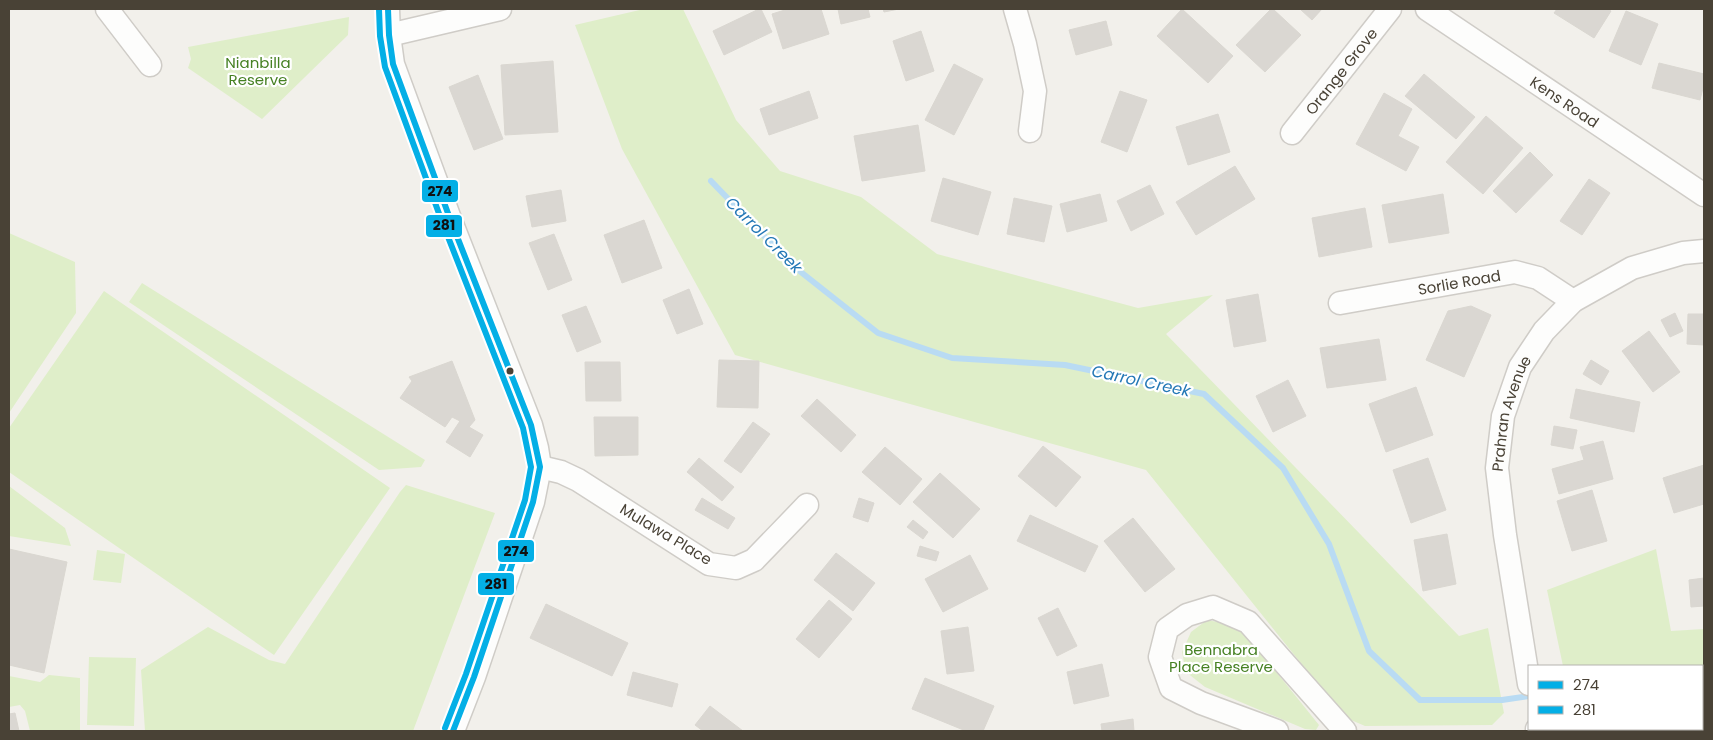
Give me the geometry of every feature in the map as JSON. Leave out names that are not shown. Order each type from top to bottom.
[{"type":"street","points":[[107,9],[150,64]]},
{"type":"street","points":[[388,9],[393,64],[449,216],[531,425],[538,448],[540,467],[529,519],[474,677],[453,731]]},
{"type":"street","points":[[389,35],[500,9]]},
{"type":"street","points":[[1016,9],[1035,91],[1030,130]]},
{"type":"street","name":"Orange Grove","points":[[1292,133],[1390,9]]},
{"type":"street","name":"Kens Road","points":[[1427,9],[1704,195]]},
{"type":"street","name":"Prahran Avenue","points":[[1528,678],[1505,536],[1497,468],[1503,416],[1520,367],[1544,331],[1573,301],[1632,268],[1683,253],[1704,251]]},
{"type":"street","name":"Sorlie Road","points":[[1340,303],[1515,272],[1538,278],[1573,301]]},
{"type":"street","name":"Mulawa Place","points":[[540,467],[561,472],[578,480],[709,564],[736,568],[754,560],[806,505]]},
{"type":"street","points":[[1277,731],[1201,703],[1171,688],[1160,658],[1167,629],[1187,615],[1213,608],[1248,622],[1345,731]]},
{"type":"green space","points":[[644,9],[683,9],[736,120],[780,171],[861,197],[937,254],[1138,308],[1213,295],[1166,334],[1459,636],[1488,628],[1504,713],[1492,725],[1365,726],[1344,717],[1146,470],[735,355],[622,149],[575,25]]},
{"type":"green space","name":"Nianbilla Reserve","points":[[349,17],[348,35],[262,119],[188,68],[191,59],[188,47]]},
{"type":"green space","points":[[9,233],[75,262],[76,313],[9,413]]},
{"type":"green space","points":[[142,283],[425,460],[421,467],[379,470],[129,302]]},
{"type":"green space","points":[[104,291],[390,488],[274,655],[9,472],[9,428]]},
{"type":"green space","points":[[406,485],[495,513],[413,731],[145,731],[141,670],[208,627],[269,660],[285,664]]},
{"type":"green space","points":[[9,486],[65,528],[71,546],[9,536]]},
{"type":"green space","points":[[1656,549],[1671,631],[1704,629],[1704,731],[1701,731],[1703,730],[1703,665],[1563,665],[1547,590]]},
{"type":"green space","points":[[97,550],[125,554],[121,583],[93,580]]},
{"type":"green space","name":"Bennabra Place Reserve","points":[[1207,620],[1239,626],[1319,725],[1316,730],[1305,729],[1205,687],[1186,672],[1182,652],[1191,632]]},
{"type":"green space","points":[[89,657],[136,658],[134,726],[87,725]]},
{"type":"green space","points":[[49,675],[80,678],[80,731],[30,731],[25,711],[20,705],[9,707],[9,676],[40,682]]},
{"type":"building","points":[[761,9],[772,32],[724,55],[713,31]]},
{"type":"building","points":[[788,9],[821,9],[829,34],[783,49],[772,14]]},
{"type":"building","points":[[838,9],[868,9],[870,17],[841,24]]},
{"type":"building","points":[[883,9],[899,9],[884,12]]},
{"type":"building","points":[[1182,9],[1233,56],[1208,83],[1157,36]]},
{"type":"building","points":[[1271,9],[1301,35],[1265,72],[1236,45]]},
{"type":"building","points":[[1300,9],[1322,9],[1312,20]]},
{"type":"building","points":[[1557,9],[1607,9],[1611,11],[1594,38],[1554,13]]},
{"type":"building","points":[[1626,11],[1658,24],[1641,65],[1609,51]]},
{"type":"building","points":[[1106,21],[1112,45],[1076,55],[1069,30]]},
{"type":"building","points":[[921,31],[934,71],[906,81],[893,41]]},
{"type":"building","points":[[553,61],[558,132],[505,135],[501,65]]},
{"type":"building","points":[[1659,63],[1704,74],[1704,84],[1700,100],[1652,88]]},
{"type":"building","points":[[954,64],[983,79],[954,135],[925,120]]},
{"type":"building","points":[[1424,74],[1475,117],[1456,139],[1405,96]]},
{"type":"building","points":[[478,75],[503,139],[474,150],[449,87]]},
{"type":"building","points":[[809,91],[818,118],[769,135],[760,109]]},
{"type":"building","points":[[1120,91],[1147,100],[1127,152],[1101,142]]},
{"type":"building","points":[[1384,93],[1412,109],[1398,136],[1419,147],[1406,171],[1356,144]]},
{"type":"building","points":[[1218,114],[1230,152],[1188,165],[1176,127]]},
{"type":"building","points":[[1486,116],[1523,148],[1483,194],[1446,162]]},
{"type":"building","points":[[918,125],[925,171],[862,181],[854,136]]},
{"type":"building","points":[[1530,152],[1553,175],[1516,213],[1493,191]]},
{"type":"building","points":[[1235,166],[1255,199],[1196,235],[1176,202]]},
{"type":"building","points":[[943,178],[991,192],[978,235],[931,221]]},
{"type":"building","points":[[1589,179],[1610,193],[1582,235],[1560,221]]},
{"type":"building","points":[[1150,185],[1164,214],[1131,231],[1117,201]]},
{"type":"building","points":[[561,190],[566,221],[532,227],[526,196]]},
{"type":"building","points":[[1100,194],[1107,221],[1067,232],[1060,204]]},
{"type":"building","points":[[1443,194],[1449,233],[1389,243],[1382,205]]},
{"type":"building","points":[[1014,198],[1052,206],[1044,242],[1007,234]]},
{"type":"building","points":[[1365,208],[1372,247],[1319,257],[1312,218]]},
{"type":"building","points":[[644,220],[662,268],[622,283],[604,235]]},
{"type":"building","points":[[554,234],[572,280],[548,290],[529,243]]},
{"type":"building","points":[[689,289],[703,324],[677,334],[663,300]]},
{"type":"building","points":[[1258,294],[1266,341],[1234,347],[1226,300]]},
{"type":"building","points":[[586,306],[601,342],[577,352],[562,315]]},
{"type":"building","points":[[1471,306],[1491,315],[1464,377],[1426,360],[1448,311]]},
{"type":"building","points":[[1675,313],[1683,331],[1670,337],[1661,320]]},
{"type":"building","points":[[1688,314],[1704,314],[1704,345],[1687,344]]},
{"type":"building","points":[[1649,331],[1680,372],[1653,392],[1622,351]]},
{"type":"building","points":[[1379,339],[1386,380],[1327,388],[1320,348]]},
{"type":"building","points":[[719,360],[759,361],[758,408],[717,407]]},
{"type":"building","points":[[1591,360],[1609,371],[1601,385],[1583,374]]},
{"type":"building","points":[[452,361],[475,420],[469,427],[483,435],[470,457],[446,442],[460,421],[452,417],[445,427],[400,398],[412,381],[409,377]]},
{"type":"building","points":[[585,362],[620,362],[621,401],[586,401]]},
{"type":"building","points":[[1288,380],[1306,416],[1273,432],[1256,396]]},
{"type":"building","points":[[1416,387],[1433,435],[1386,452],[1369,404]]},
{"type":"building","points":[[1576,389],[1640,402],[1634,432],[1570,418]]},
{"type":"building","points":[[817,399],[856,435],[841,452],[801,416]]},
{"type":"building","points":[[594,417],[638,417],[638,455],[595,456]]},
{"type":"building","points":[[753,422],[770,434],[741,473],[724,461]]},
{"type":"building","points":[[1554,426],[1577,430],[1573,449],[1551,445]]},
{"type":"building","points":[[1603,441],[1613,479],[1559,494],[1552,469],[1584,460],[1580,447]]},
{"type":"building","points":[[1043,446],[1081,477],[1056,507],[1018,476]]},
{"type":"building","points":[[885,447],[922,479],[900,505],[862,472]]},
{"type":"building","points":[[699,458],[734,487],[722,501],[687,472]]},
{"type":"building","points":[[1428,458],[1446,510],[1411,523],[1393,470]]},
{"type":"building","points":[[1704,465],[1704,504],[1674,513],[1663,478]]},
{"type":"building","points":[[940,473],[980,509],[953,538],[913,502]]},
{"type":"building","points":[[1592,490],[1607,541],[1572,551],[1557,501]]},
{"type":"building","points":[[702,498],[735,518],[728,529],[695,510]]},
{"type":"building","points":[[859,498],[874,503],[868,522],[853,517]]},
{"type":"building","points":[[1030,515],[1098,546],[1085,572],[1017,541]]},
{"type":"building","points":[[1133,518],[1175,569],[1145,592],[1104,541]]},
{"type":"building","points":[[913,520],[928,532],[923,539],[907,527]]},
{"type":"building","points":[[1447,534],[1456,584],[1423,591],[1414,540]]},
{"type":"building","points":[[920,546],[939,552],[936,561],[917,556]]},
{"type":"building","points":[[9,549],[67,562],[44,673],[9,665]]},
{"type":"building","points":[[836,553],[875,583],[853,611],[814,580]]},
{"type":"building","points":[[970,555],[988,589],[943,612],[925,579]]},
{"type":"building","points":[[1704,578],[1704,606],[1691,607],[1689,580]]},
{"type":"building","points":[[829,600],[852,619],[819,658],[796,639]]},
{"type":"building","points":[[546,604],[628,643],[612,676],[530,638]]},
{"type":"building","points":[[1058,608],[1077,646],[1057,656],[1038,618]]},
{"type":"building","points":[[968,627],[974,671],[947,674],[941,631]]},
{"type":"building","points":[[1102,664],[1109,696],[1074,704],[1067,672]]},
{"type":"building","points":[[633,672],[678,684],[672,707],[627,695]]},
{"type":"building","points":[[925,678],[994,706],[983,731],[966,731],[912,709]]},
{"type":"building","points":[[710,706],[743,731],[703,731],[695,725]]},
{"type":"building","points":[[15,713],[19,731],[9,731],[9,714]]},
{"type":"building","points":[[1133,719],[1134,731],[1102,731],[1101,724]]},
{"type":"waterway","name":"Carrol Creek","points":[[711,181],[792,265],[878,333],[952,358],[1065,365],[1204,394],[1283,468],[1329,544],[1369,651],[1420,700],[1502,700],[1528,696]]},
{"type":"transit line","name":"281","points":[[379,9],[380,36],[385,67],[441,219],[523,428],[531,467],[525,500],[466,674],[445,728]]},
{"type":"transit line","name":"274","points":[[388,9],[393,64],[449,216],[531,425],[540,467],[533,502],[474,677],[453,731]]}]
